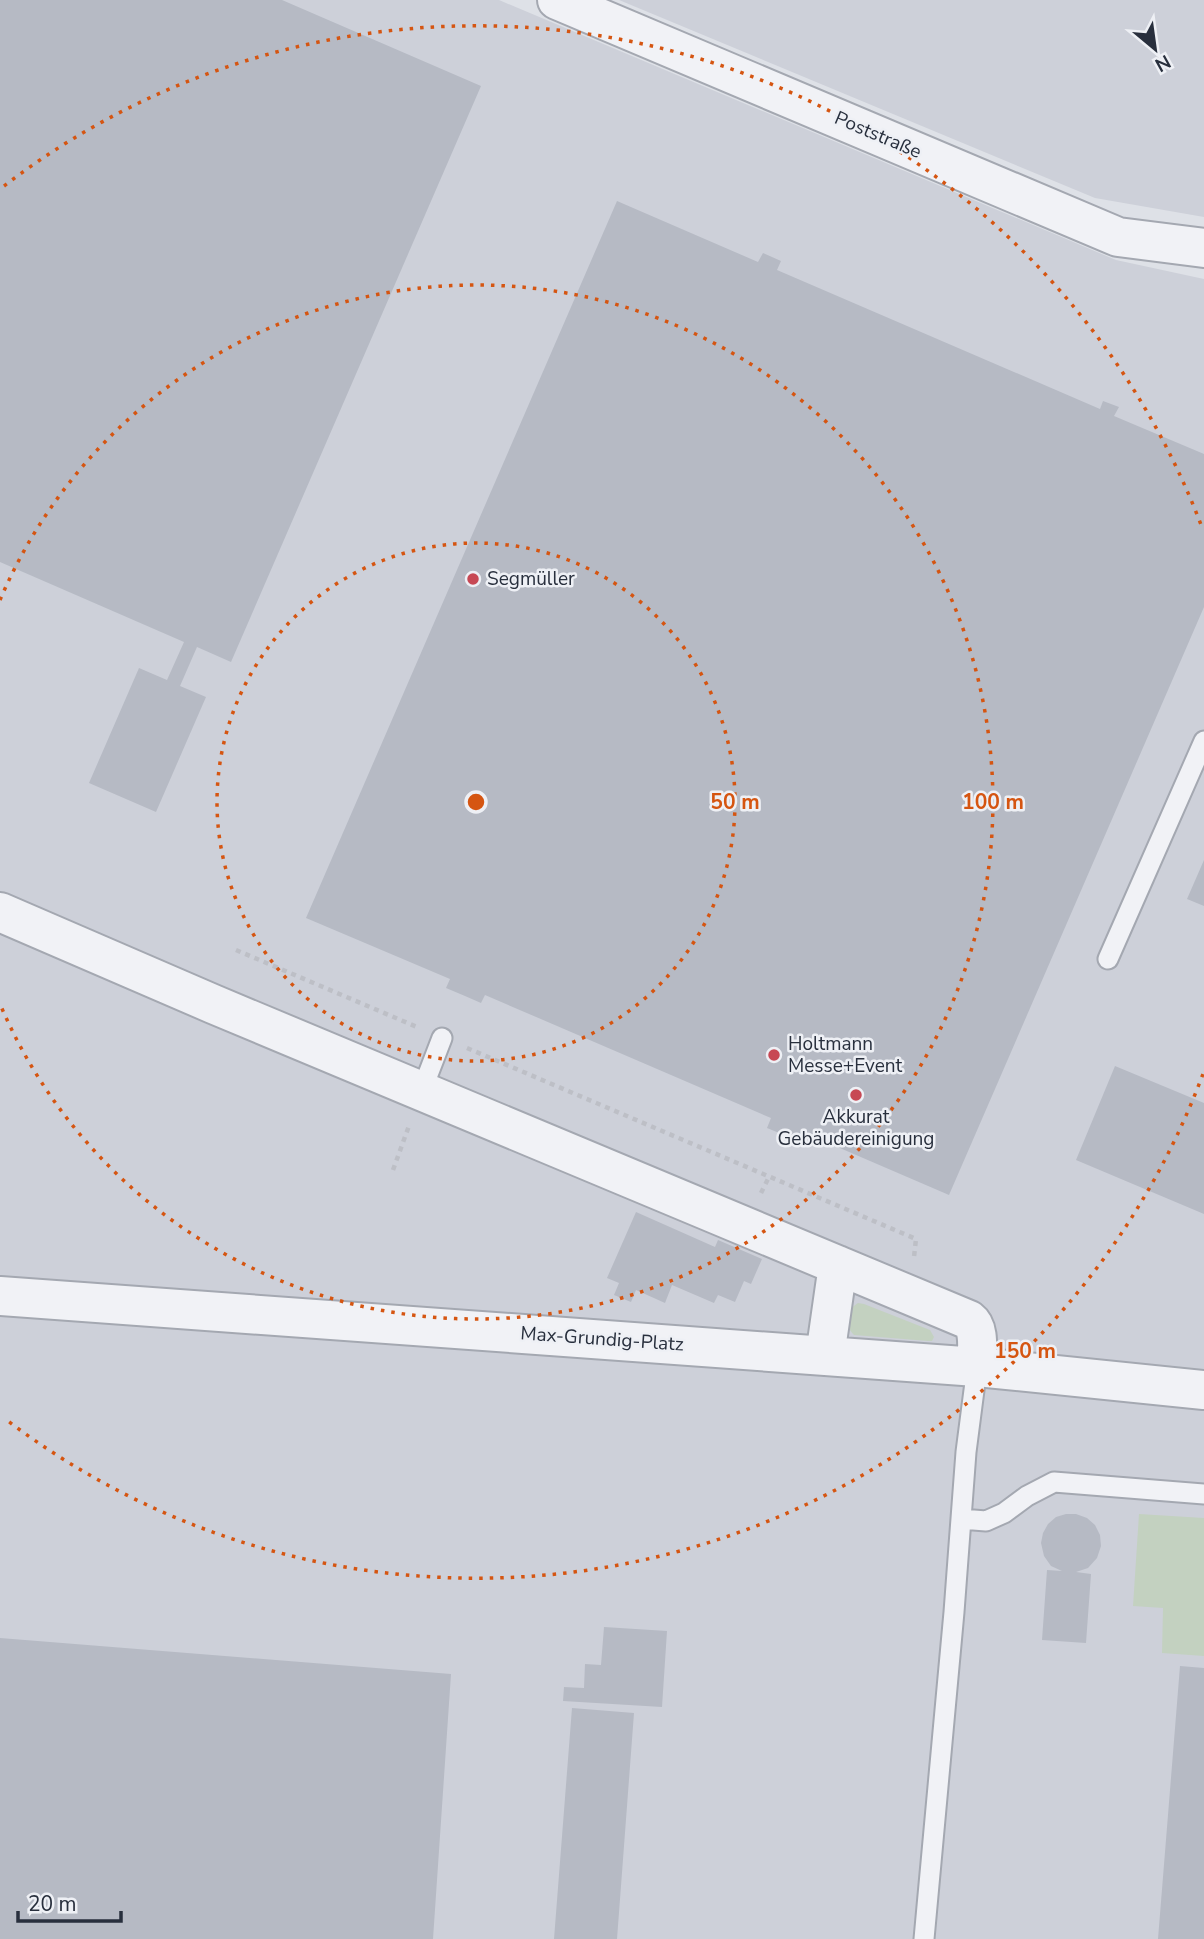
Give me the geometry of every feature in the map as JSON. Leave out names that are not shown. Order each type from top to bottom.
[{"type":"street","name":"Poststraße","points":[[558,0],[1118,237],[1204,248]]},
{"type":"street","points":[[0,912],[213,1004],[969,1320],[976,1331],[977,1367]]},
{"type":"street","points":[[825,1356],[838,1265]]},
{"type":"street","name":"Max-Grundig-Platz","points":[[0,1296],[977,1367],[1204,1390]]},
{"type":"lane","points":[[1108,959],[1204,741]]},
{"type":"lane","points":[[422,1090],[442,1038]]},
{"type":"lane","points":[[924,1939],[966,1452],[977,1367]]},
{"type":"lane","points":[[961,1519],[986,1521],[1054,1482],[1204,1494]]},
{"type":"path","points":[[236,950],[916,1239],[913,1260],[900,1290]]},
{"type":"path","points":[[393,1170],[422,1090]]},
{"type":"shaded area","points":[[0,0],[499,0],[1116,260],[1204,279],[1204,1939],[0,1939]]},
{"type":"shaded area","points":[[619,0],[1204,0],[1204,217],[1095,198]]},
{"type":"green space","points":[[858,1303],[930,1330],[934,1337],[932,1341],[928,1341],[854,1335],[847,1324],[847,1311]]},
{"type":"green space","points":[[1139,1514],[1204,1518],[1204,1656],[1162,1653],[1163,1608],[1133,1606]]},
{"type":"building","points":[[0,0],[282,0],[481,86],[231,662],[197,647],[180,686],[206,697],[156,812],[89,783],[139,668],[167,680],[184,642],[0,562]]},
{"type":"building","points":[[617,201],[758,262],[763,253],[781,261],[777,270],[1100,409],[1103,401],[1119,407],[1114,416],[1204,454],[1204,607],[949,1195],[805,1133],[801,1142],[767,1128],[771,1118],[485,995],[481,1003],[446,988],[450,979],[306,918]]},
{"type":"building","points":[[1204,860],[1204,906],[1187,899]]},
{"type":"building","points":[[1115,1066],[1204,1103],[1204,1214],[1076,1160]]},
{"type":"building","points":[[636,1212],[715,1247],[718,1240],[762,1259],[751,1284],[744,1281],[735,1302],[718,1295],[714,1303],[672,1285],[665,1303],[636,1290],[631,1302],[614,1295],[619,1283],[607,1278]]},
{"type":"building","points":[[1066,1514],[1087,1518],[1095,1525],[1100,1535],[1101,1546],[1097,1558],[1088,1568],[1076,1572],[1091,1574],[1086,1643],[1042,1640],[1047,1570],[1062,1571],[1051,1566],[1044,1556],[1041,1543],[1048,1524],[1056,1517]]},
{"type":"building","points":[[604,1627],[667,1631],[662,1707],[563,1701],[564,1687],[584,1688],[585,1664],[601,1665]]},
{"type":"building","points":[[0,1638],[451,1674],[433,1939],[0,1939]]},
{"type":"building","points":[[1180,1666],[1204,1668],[1204,1939],[1158,1939]]},
{"type":"building","points":[[572,1708],[634,1713],[617,1939],[554,1939]]},
{"type":"place","name":"Segmüller","points":[[473,579]]},
{"type":"place","name":"Holtmann Messe+Event","points":[[774,1055]]},
{"type":"place","name":"Akkurat Gebäudereinigung","points":[[856,1095]]}]
